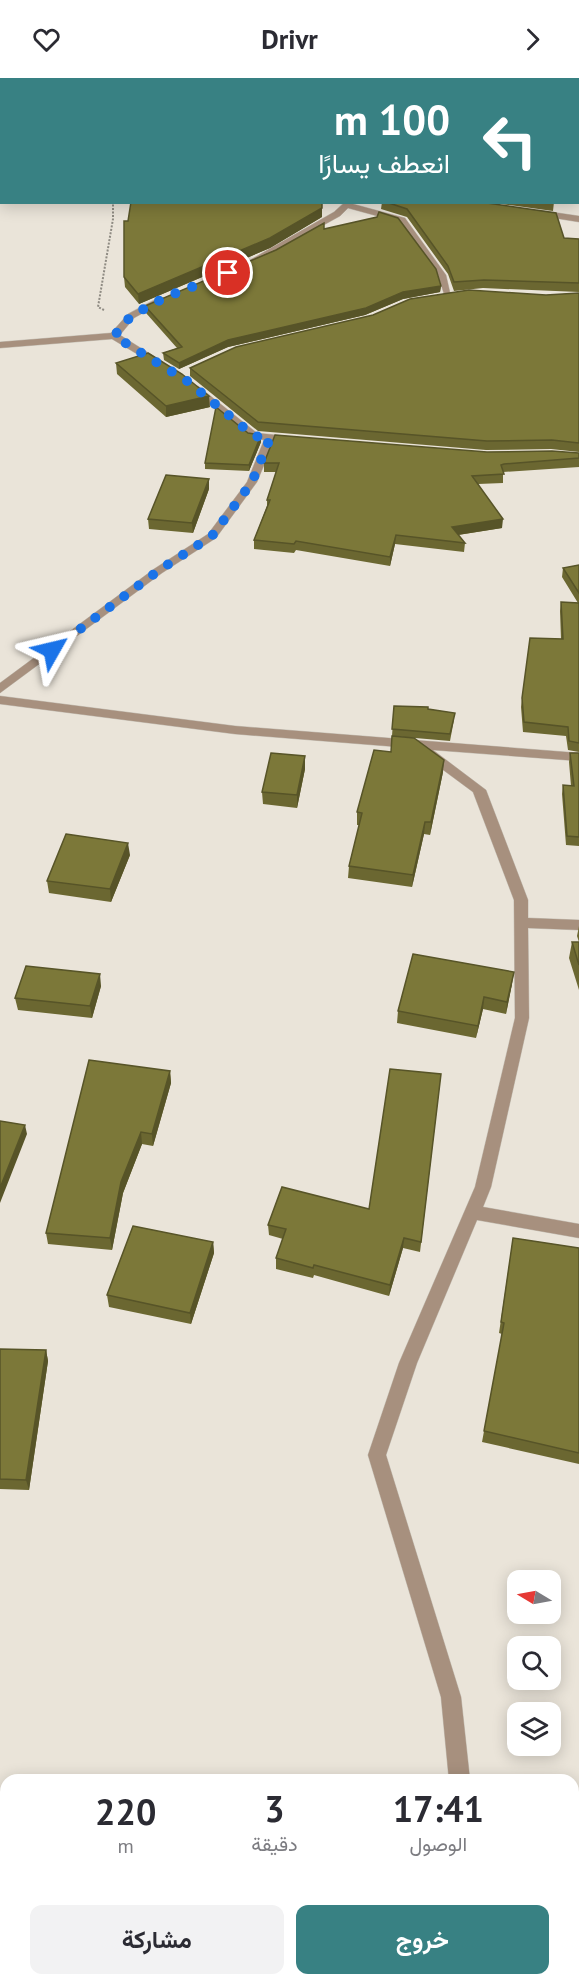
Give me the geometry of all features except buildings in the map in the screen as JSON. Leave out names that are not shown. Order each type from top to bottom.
[{"type":"street","points":[[248,263],[288,243],[337,214],[349,204],[402,220],[442,275],[448,295]]},
{"type":"street","points":[[526,212],[579,219]]},
{"type":"street","points":[[114,336],[131,316],[177,293]]},
{"type":"street","points":[[0,345],[114,336],[170,370]]},
{"type":"street","points":[[187,381],[254,436],[309,441]]},
{"type":"street","points":[[0,688],[158,571],[212,536],[252,482],[270,438]]},
{"type":"street","points":[[0,700],[235,730],[579,757]]},
{"type":"street","points":[[418,744],[479,790],[521,900],[522,1018],[483,1187],[408,1363],[377,1455],[451,1697],[459,1774]]},
{"type":"street","points":[[521,923],[579,925]]},
{"type":"street","points":[[472,1212],[579,1231]]},
{"type":"path","points":[[113,204],[113,219],[98,307],[126,322]]},
{"type":"route","points":[[52,650],[158,571],[212,536],[252,482],[270,438],[254,436],[187,381],[114,336],[131,316],[166,297],[228,273]]}]
